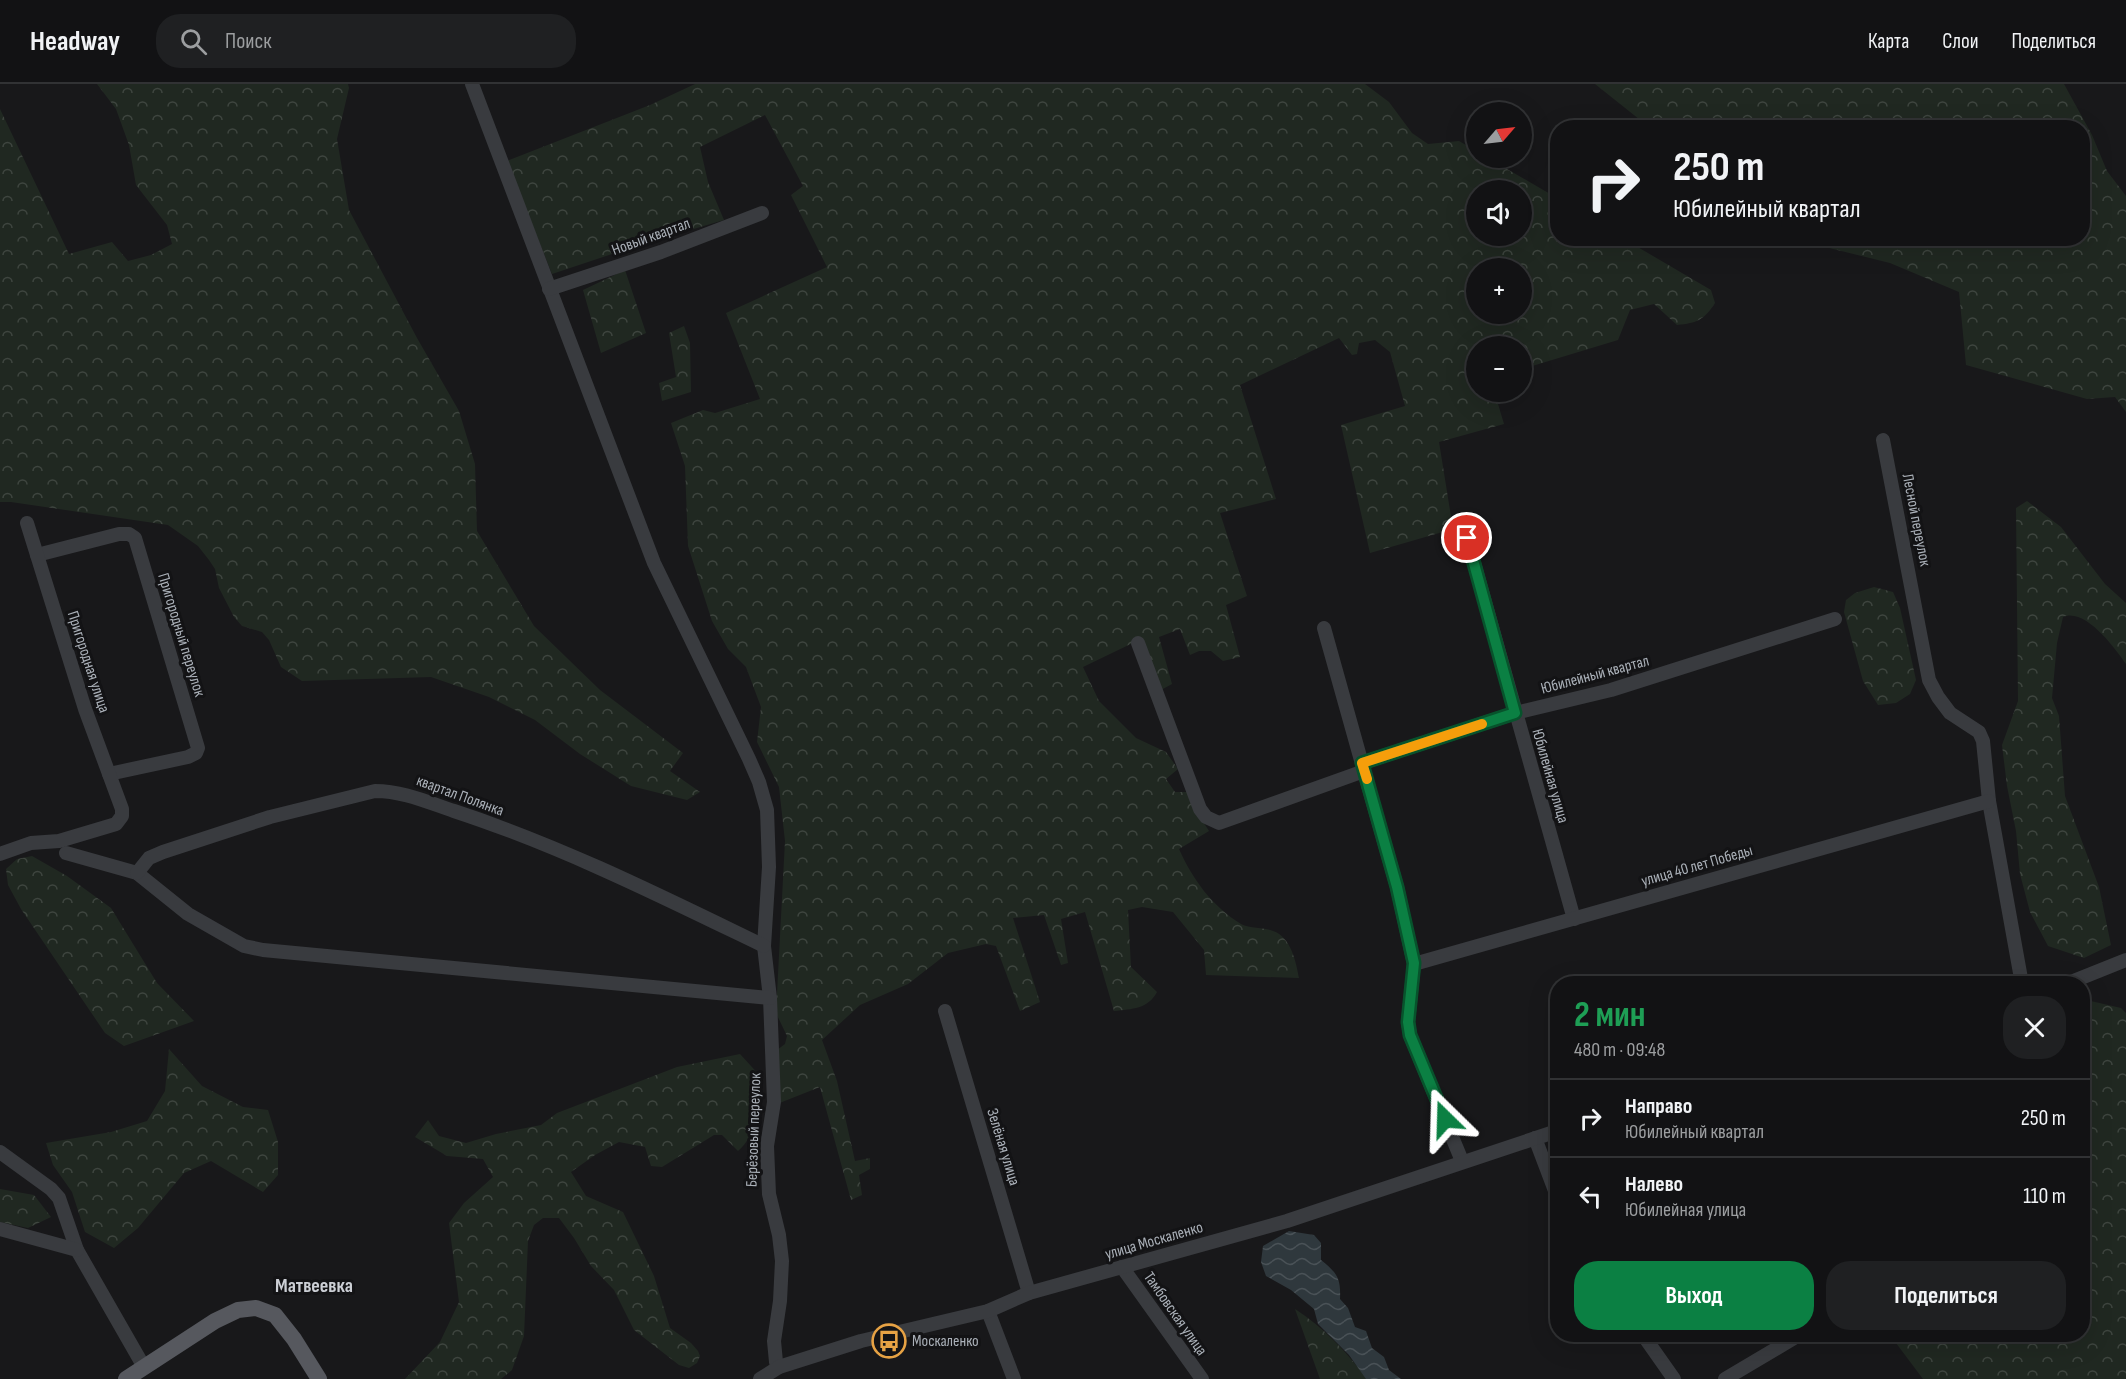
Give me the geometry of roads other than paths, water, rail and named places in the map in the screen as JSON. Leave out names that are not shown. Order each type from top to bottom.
[{"type":"main road","points":[[126,1379],[215,1321],[238,1310],[256,1308],[274,1315],[294,1339],[319,1379]]},
{"type":"street","name":"Берёзовый переулок","points":[[472,84],[654,562],[759,782],[767,810],[769,867],[764,946],[770,998],[774,1102],[767,1146],[768,1194],[779,1235],[782,1261],[780,1301],[774,1341],[776,1362],[779,1368]]},
{"type":"street","name":"Новый квартал","points":[[549,289],[661,252],[762,213]]},
{"type":"street","name":"Лесной переулок","points":[[1883,440],[1929,680],[1950,713],[1978,732],[1983,741],[1989,801],[2021,976]]},
{"type":"street","name":"Пригородная улица","points":[[0,854],[31,843],[59,841],[116,824],[123,816],[85,709],[27,524]]},
{"type":"street","name":"Пригородный переулок","points":[[37,555],[119,534],[129,534],[135,538],[198,748],[196,753],[188,757],[109,774]]},
{"type":"street","name":"Юбилейная улица","points":[[1467,538],[1574,919]]},
{"type":"street","name":"Юбилейный квартал","points":[[1138,643],[1200,809],[1212,821],[1219,823],[1363,767],[1515,713],[1611,690],[1835,619]]},
{"type":"street","points":[[1324,628],[1397,887],[1414,963],[1408,1022],[1410,1035],[1462,1161]]},
{"type":"street","name":"квартал Полянка","points":[[137,873],[149,858],[238,827],[364,794],[390,791],[409,795],[475,818],[555,850],[667,899],[764,946]]},
{"type":"street","name":"улица 40 лет Победы","points":[[1414,963],[1989,801]]},
{"type":"street","points":[[66,853],[137,873],[188,914],[244,946],[263,950],[770,998]]},
{"type":"street","points":[[2086,976],[2126,960]]},
{"type":"street","name":"Зелёная улица","points":[[945,1011],[1029,1293]]},
{"type":"street","name":"улица Москаленко","points":[[760,1379],[779,1368],[861,1341],[988,1311],[1029,1293],[1287,1221],[1550,1133]]},
{"type":"street","points":[[1535,1138],[1550,1178]]},
{"type":"street","points":[[0,1152],[51,1189],[59,1198],[77,1250],[144,1367]]},
{"type":"street","points":[[0,1229],[77,1250]]},
{"type":"street","name":"Тамбовская улица","points":[[1122,1267],[1202,1379]]},
{"type":"street","points":[[988,1311],[1014,1379]]},
{"type":"street","points":[[1648,1342],[1674,1379]]},
{"type":"street","points":[[1725,1379],[1787,1342]]},
{"type":"water","points":[[1289,1231],[1314,1235],[1321,1243],[1321,1260],[1337,1276],[1340,1299],[1348,1308],[1355,1327],[1366,1331],[1372,1348],[1384,1357],[1389,1370],[1401,1379],[1366,1379],[1349,1355],[1318,1324],[1314,1309],[1291,1290],[1266,1276],[1261,1262],[1263,1246]]},
{"type":"place","name":"Москаленко","points":[[889,1341]]},
{"type":"district","name":"Матвеевка","points":[[314,1286]]}]
